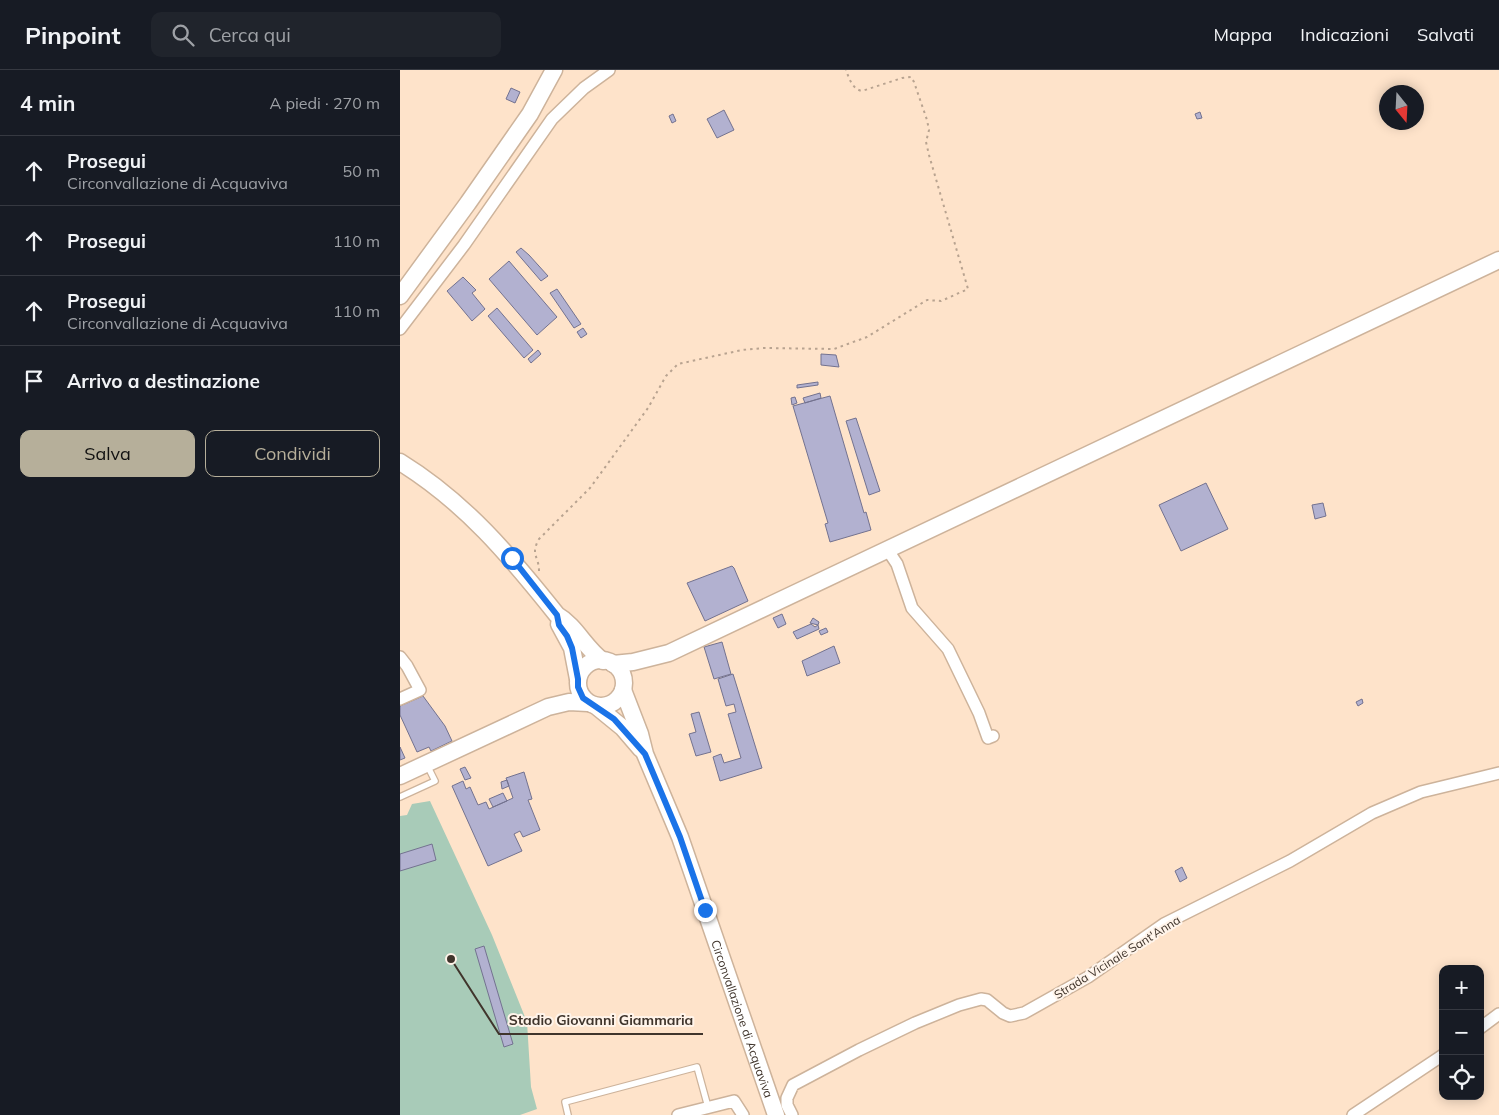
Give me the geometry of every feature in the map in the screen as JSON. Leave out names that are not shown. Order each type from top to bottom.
[{"type":"main road","points":[[400,296],[530,114],[554,70]]},
{"type":"main road","points":[[400,776],[548,707],[569,702],[603,706],[615,701],[623,688],[639,672],[669,653],[1499,260]]},
{"type":"main road","points":[[400,462],[426,478],[470,516],[512,558],[557,615],[566,620],[594,654],[608,662],[621,673],[623,688],[640,734],[645,754]]},
{"type":"main road","points":[[557,615],[559,625],[567,636],[572,648],[580,693],[623,728],[645,754]]},
{"type":"main road","points":[[531,715],[560,697],[578,680],[587,665],[598,661],[634,662],[669,653]]},
{"type":"main road","name":"Circonvallazione di Acquaviva","points":[[645,754],[680,837],[776,1115]]},
{"type":"street","points":[[400,329],[552,119],[584,88],[609,70]]},
{"type":"street","points":[[414,275],[432,287]]},
{"type":"street","points":[[887,549],[897,564],[912,608],[948,649],[988,738],[993,736]]},
{"type":"street","points":[[400,657],[420,690],[400,699]]},
{"type":"street","name":"Strada Vicinale Sant'Anna","points":[[792,1115],[787,1105],[787,1098],[793,1085],[859,1050],[915,1023],[959,1005],[980,999],[987,1000],[1003,1013],[1010,1016],[1024,1013],[1088,977],[1164,924],[1290,861],[1372,813],[1420,792],[1499,773]]},
{"type":"street","points":[[1484,1025],[1499,1014]]},
{"type":"street","points":[[1353,1115],[1439,1058]]},
{"type":"street","points":[[678,1115],[734,1101],[743,1115]]},
{"type":"lane","points":[[400,797],[435,781],[427,764]]},
{"type":"lane","points":[[568,1115],[565,1102],[697,1066],[708,1107]]},
{"type":"path","points":[[530,582],[539,574],[539,567],[534,553],[534,548],[539,539],[590,488],[648,408],[666,376],[678,364],[742,350],[764,348],[834,349],[867,337],[927,300],[941,301],[968,289],[929,155],[926,142],[929,130],[927,120],[914,82],[910,77],[902,78],[862,91],[858,90],[851,83],[846,70]]},
{"type":"green space","points":[[430,801],[492,935],[527,1022],[531,1087],[537,1109],[520,1115],[400,1115],[400,816],[407,815],[412,804]]},
{"type":"building","points":[[511,88],[520,92],[515,103],[506,99]]},
{"type":"building","points":[[724,110],[734,130],[717,138],[707,119]]},
{"type":"building","points":[[1200,112],[1202,118],[1197,119],[1195,114]]},
{"type":"building","points":[[673,114],[676,121],[672,123],[669,116]]},
{"type":"building","points":[[521,248],[548,276],[541,281],[516,252]]},
{"type":"building","points":[[509,261],[557,317],[537,335],[489,279]]},
{"type":"building","points":[[463,277],[476,290],[472,293],[485,309],[472,321],[447,291]]},
{"type":"building","points":[[557,289],[581,324],[574,328],[550,293]]},
{"type":"building","points":[[497,308],[533,350],[524,358],[488,316]]},
{"type":"building","points":[[583,328],[587,334],[581,338],[577,332]]},
{"type":"building","points":[[538,350],[541,354],[531,363],[528,359]]},
{"type":"building","points":[[821,354],[836,355],[839,367],[821,365]]},
{"type":"building","points":[[818,382],[818,385],[797,388],[797,385]]},
{"type":"building","points":[[820,393],[821,398],[805,403],[803,398]]},
{"type":"building","points":[[830,396],[864,513],[866,512],[871,530],[830,542],[825,524],[828,523],[793,406]]},
{"type":"building","points":[[795,397],[797,403],[792,405],[791,398]]},
{"type":"building","points":[[856,418],[880,491],[869,495],[846,421]]},
{"type":"building","points":[[1206,483],[1228,529],[1181,551],[1159,505]]},
{"type":"building","points":[[1323,503],[1326,516],[1315,519],[1312,505]]},
{"type":"building","points":[[732,566],[748,601],[705,621],[687,583]]},
{"type":"building","points":[[782,614],[786,624],[778,628],[773,618]]},
{"type":"building","points":[[813,618],[819,622],[818,625],[810,623]]},
{"type":"building","points":[[811,624],[815,627],[818,625],[819,629],[797,639],[793,632]]},
{"type":"building","points":[[826,628],[828,632],[821,635],[819,631]]},
{"type":"building","points":[[722,642],[731,674],[714,679],[704,647]]},
{"type":"building","points":[[834,646],[840,663],[807,676],[802,661]]},
{"type":"building","points":[[733,674],[762,768],[720,781],[713,757],[721,754],[724,763],[741,758],[728,714],[736,712],[734,704],[726,706],[718,679]]},
{"type":"building","points":[[423,696],[445,726],[452,741],[431,751],[429,747],[417,752],[400,715],[400,706]]},
{"type":"building","points":[[1362,699],[1363,703],[1358,706],[1356,702]]},
{"type":"building","points":[[699,712],[711,752],[696,756],[689,734],[696,732],[691,714]]},
{"type":"building","points":[[400,747],[405,758],[400,760]]},
{"type":"building","points":[[465,767],[471,778],[465,780],[460,769]]},
{"type":"building","points":[[524,772],[532,799],[528,800],[540,830],[523,837],[520,831],[514,834],[522,851],[488,866],[452,786],[463,781],[466,789],[470,787],[478,805],[486,802],[489,809],[513,798],[506,778]]},
{"type":"building","points":[[507,780],[509,786],[502,789],[501,782]]},
{"type":"building","points":[[503,793],[507,801],[493,807],[489,799]]},
{"type":"building","points":[[432,844],[436,860],[400,871],[400,854]]},
{"type":"building","points":[[1182,867],[1187,878],[1180,882],[1175,871]]},
{"type":"building","points":[[484,946],[513,1044],[504,1047],[475,949]]},
{"type":"place","name":"Stadio Giovanni Giammaria","points":[[451,959]]},
{"type":"route","points":[[512,558],[557,615],[559,625],[567,636],[572,648],[578,687],[583,698],[614,719],[645,754],[680,837],[705,910]]}]
